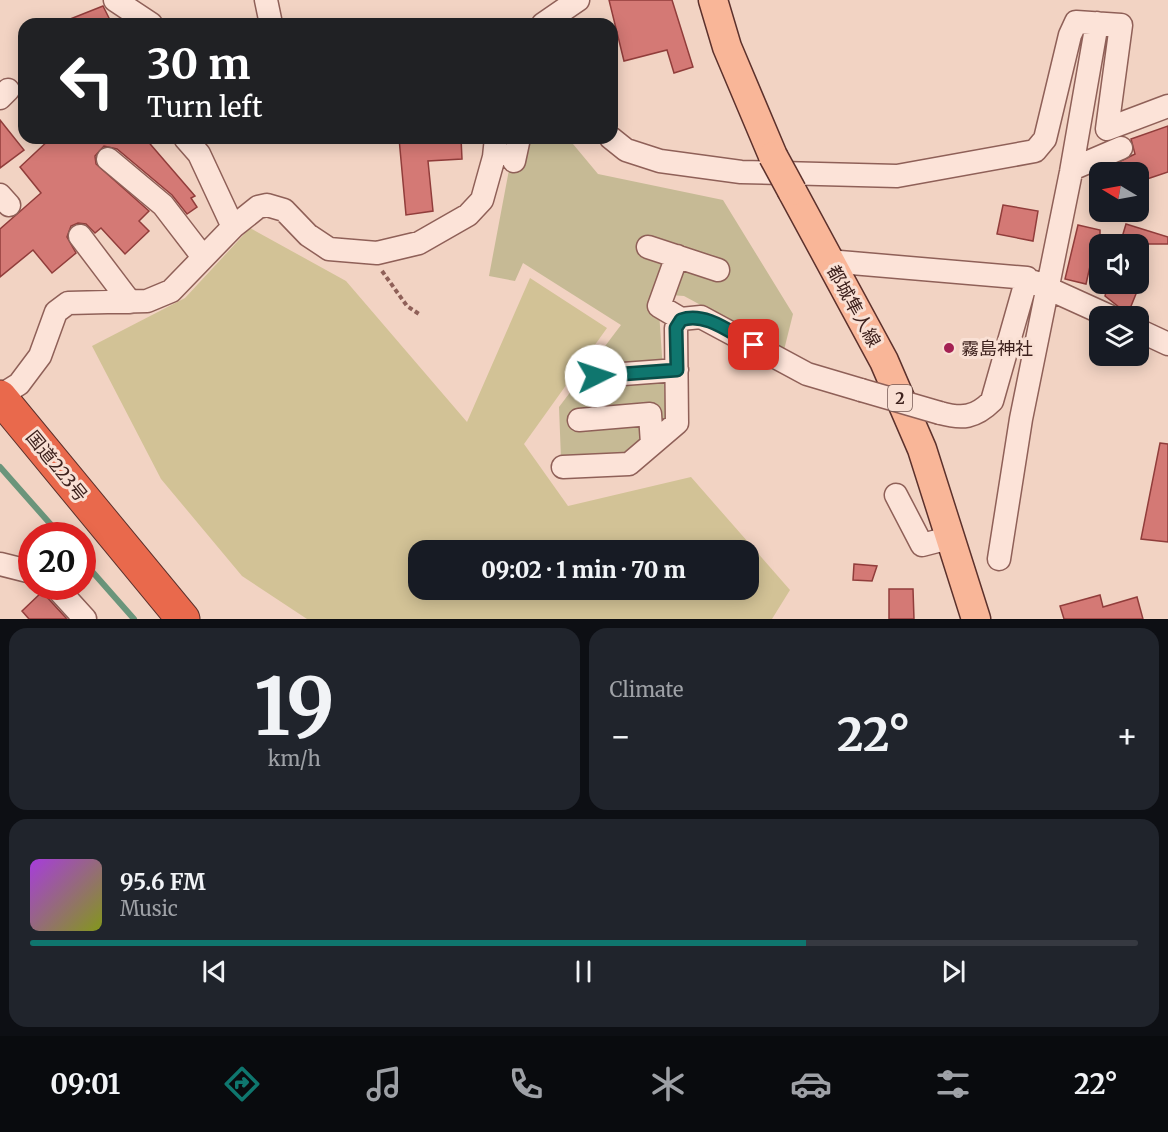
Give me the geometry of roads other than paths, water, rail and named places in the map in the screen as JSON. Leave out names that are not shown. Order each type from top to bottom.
[{"type":"highway","name":"国道223号","points":[[0,396],[183,619]]},
{"type":"main road","name":"都城隼人線","points":[[713,0],[727,47],[773,156],[889,370],[922,449],[976,619]]},
{"type":"street","points":[[115,0],[138,18]]},
{"type":"street","points":[[266,0],[270,18]]},
{"type":"street","points":[[552,18],[578,0]]},
{"type":"street","points":[[618,144],[626,150],[660,161],[741,172],[897,176],[1035,151],[1045,139],[1070,35],[1076,22],[1120,25],[1107,129],[1168,106]]},
{"type":"street","points":[[677,256],[659,306],[681,320],[701,317],[807,374],[961,418],[980,413],[992,401],[1036,283],[1072,169],[1097,24]]},
{"type":"street","points":[[190,144],[199,154],[233,227]]},
{"type":"street","points":[[0,396],[19,384],[40,356],[56,312],[68,303],[147,301],[171,291],[233,227],[258,207],[267,205],[284,210],[308,235],[329,249],[377,253],[419,243],[468,215],[482,200],[495,144]]},
{"type":"street","points":[[514,161],[518,144]]},
{"type":"street","points":[[1072,169],[1121,148]]},
{"type":"street","points":[[108,159],[163,205],[203,257]]},
{"type":"street","points":[[80,236],[130,302]]},
{"type":"street","points":[[648,247],[718,270]]},
{"type":"street","points":[[828,261],[1036,283],[1089,307]]},
{"type":"street","points":[[999,559],[1021,419],[1036,283]]},
{"type":"street","points":[[563,468],[629,464],[677,423],[676,328],[681,320]]},
{"type":"street","points":[[1149,335],[1168,344]]},
{"type":"street","points":[[596,376],[677,370]]},
{"type":"street","points":[[579,420],[650,414],[652,444]]},
{"type":"street","points":[[896,495],[921,545],[949,538]]},
{"type":"street","points":[[0,564],[18,568]]},
{"type":"street","points":[[68,600],[85,619]]},
{"type":"waterway","points":[[0,467],[49,522]]},
{"type":"waterway","points":[[96,576],[134,619]]},
{"type":"place","name":"霧島神社","points":[[949,348]]}]
